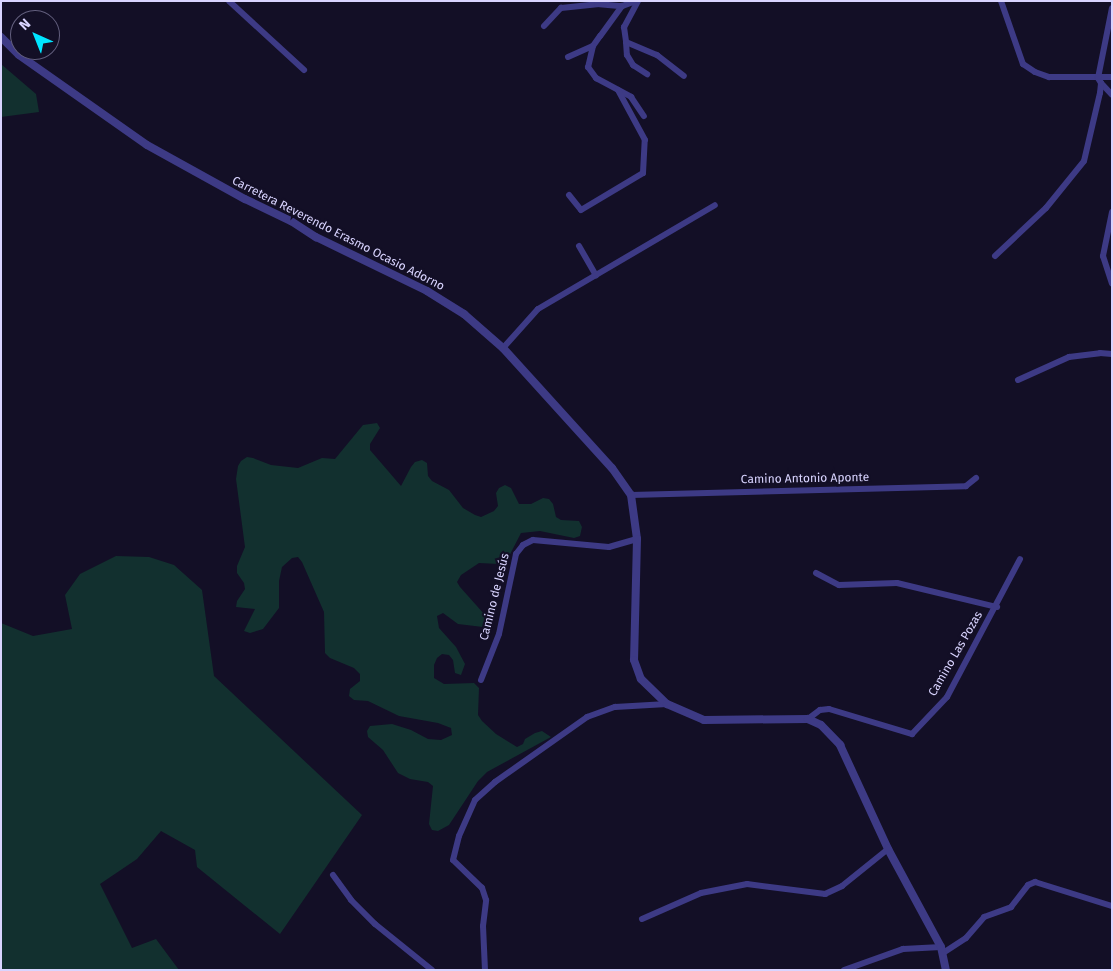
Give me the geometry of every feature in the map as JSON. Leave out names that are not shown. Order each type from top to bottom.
[{"type":"street","points":[[229,1],[304,70]]},
{"type":"street","points":[[544,26],[561,8],[598,4],[622,6],[637,1]]},
{"type":"street","points":[[637,1],[624,27],[627,55],[633,65],[647,74]]},
{"type":"street","points":[[1001,1],[1023,64],[1035,72],[1049,77],[1099,80],[1112,77]]},
{"type":"street","points":[[622,6],[594,46],[588,67],[596,78],[631,97],[644,116]]},
{"type":"street","points":[[995,256],[1046,208],[1084,161],[1112,8]]},
{"type":"street","name":"Carretera Reverendo Erasmo Ocasio Adorno","points":[[1,37],[18,55],[147,145],[244,199],[291,220],[316,237],[428,291],[464,314],[503,348],[612,468],[631,495],[638,539],[634,660],[641,678],[667,704],[704,720],[808,719]]},
{"type":"street","points":[[626,42],[657,55],[684,76]]},
{"type":"street","points":[[568,56],[594,46]]},
{"type":"street","points":[[1099,80],[1112,95]]},
{"type":"street","points":[[569,195],[581,210],[643,173],[645,140],[618,90]]},
{"type":"street","points":[[503,348],[538,309],[715,205]]},
{"type":"street","points":[[1112,212],[1103,256],[1112,284]]},
{"type":"street","points":[[579,246],[596,275]]},
{"type":"street","points":[[1018,380],[1069,357],[1100,353],[1112,354]]},
{"type":"street","name":"Camino Antonio Aponte","points":[[631,495],[966,486],[976,478]]},
{"type":"street","name":"Camino de Jesús","points":[[481,680],[499,634],[516,554],[523,545],[533,540],[609,547],[638,539]]},
{"type":"street","name":"Camino Las Pozas","points":[[808,719],[820,710],[829,709],[912,734],[947,697],[997,607],[1020,559]]},
{"type":"street","points":[[816,573],[839,586],[897,583],[997,607]]},
{"type":"street","points":[[485,970],[483,926],[486,900],[482,888],[453,860],[459,836],[475,800],[495,782],[587,717],[615,707],[667,704]]},
{"type":"street","points":[[808,719],[822,725],[840,745],[888,849],[942,950],[946,970]]},
{"type":"street","points":[[642,919],[701,893],[747,884],[825,894],[842,886],[888,849]]},
{"type":"street","points":[[333,875],[350,900],[375,924],[432,970]]},
{"type":"street","points":[[844,970],[903,949],[942,950],[966,938],[984,917],[1011,907],[1028,885],[1035,882],[1112,906]]},
{"type":"green space","points":[[1,64],[36,94],[39,112],[1,117]]},
{"type":"green space","points":[[377,423],[380,428],[370,444],[370,450],[401,486],[415,462],[422,460],[427,463],[428,476],[432,481],[449,490],[463,508],[475,515],[481,517],[494,511],[498,506],[496,493],[499,488],[505,485],[511,488],[519,504],[531,504],[543,498],[549,499],[553,504],[556,517],[561,520],[579,521],[582,527],[580,536],[574,538],[540,531],[521,533],[506,562],[499,564],[479,563],[461,575],[457,582],[460,587],[485,615],[486,622],[483,627],[458,624],[443,613],[437,616],[439,628],[456,647],[465,664],[461,675],[455,673],[453,660],[449,655],[442,654],[437,658],[434,665],[434,678],[444,684],[474,683],[479,688],[478,715],[482,721],[496,734],[517,747],[535,733],[542,731],[551,737],[487,772],[478,781],[449,825],[438,831],[432,830],[429,824],[433,786],[428,782],[410,779],[398,773],[383,750],[368,737],[367,731],[370,726],[392,724],[411,730],[428,739],[441,740],[452,735],[451,728],[438,723],[399,716],[368,701],[354,700],[349,696],[350,689],[360,681],[360,674],[354,668],[330,658],[325,653],[324,612],[298,557],[292,558],[282,567],[279,581],[279,608],[263,629],[250,633],[244,631],[255,609],[236,607],[237,601],[245,589],[244,583],[237,573],[237,566],[245,547],[236,479],[238,466],[241,461],[247,457],[271,465],[298,468],[322,458],[335,459],[363,425]]},
{"type":"green space","points":[[116,556],[149,557],[174,565],[202,590],[214,676],[362,815],[280,934],[197,867],[195,850],[161,831],[137,859],[100,884],[132,948],[156,939],[179,970],[1,970],[1,623],[33,636],[72,629],[65,595],[80,574]]}]
